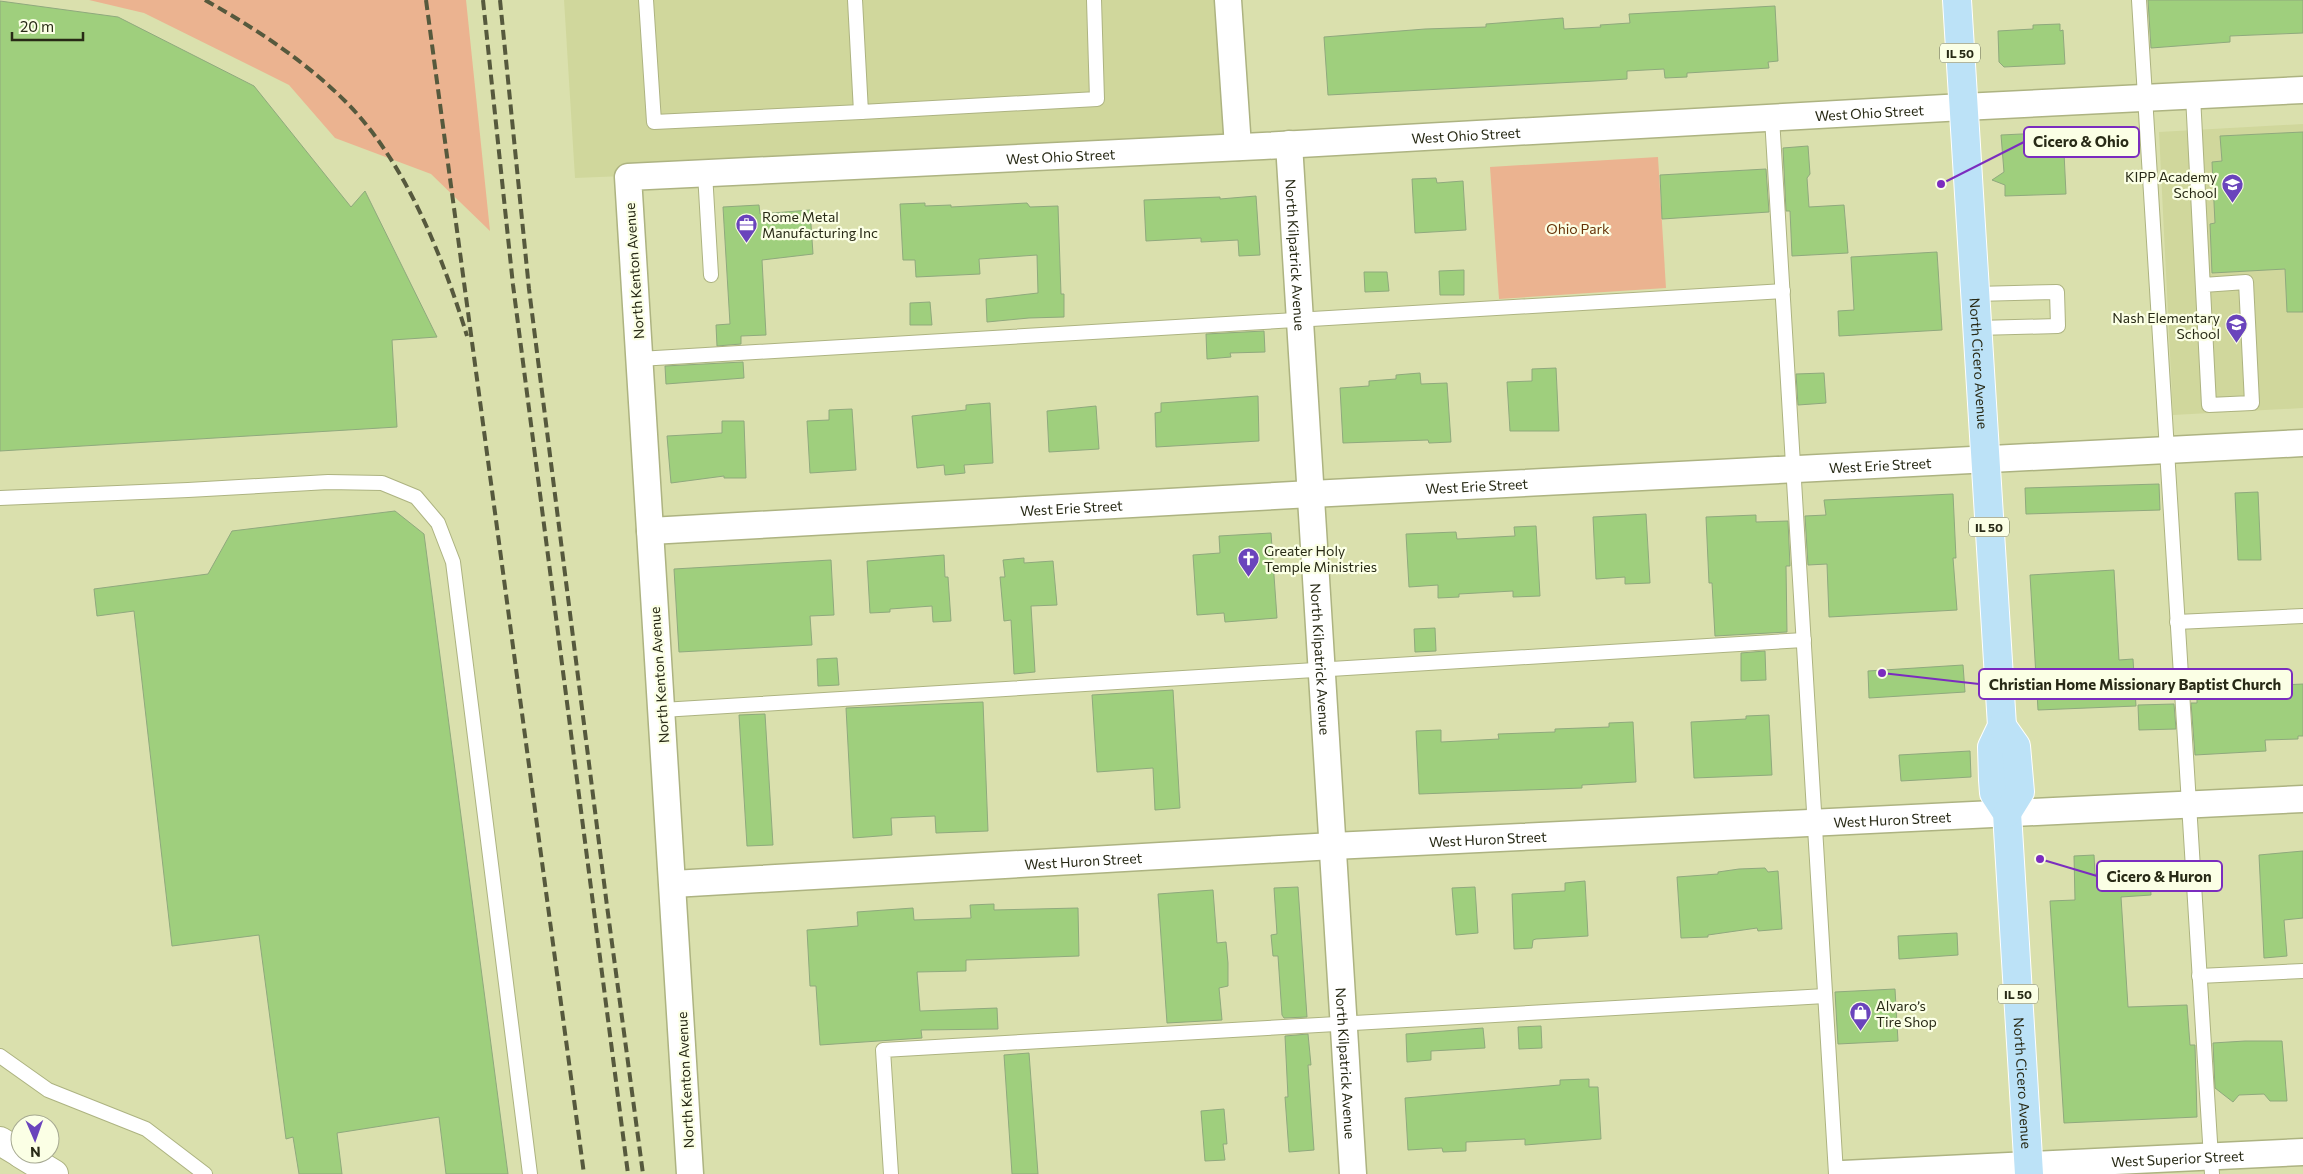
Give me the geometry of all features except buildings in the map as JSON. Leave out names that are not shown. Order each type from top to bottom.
[{"type":"main road","name":"North Cicero Avenue","points":[[1957,0],[2002,726],[1992,747],[1993,780],[1994,793],[2007,813],[2029,1169]]},
{"type":"street","points":[[1228,0],[1238,147]]},
{"type":"street","name":"West Ohio Street","points":[[628,177],[1238,147],[1963,106],[2303,90]]},
{"type":"street","name":"North Kilpatrick Avenue","points":[[1289,144],[1353,1174]]},
{"type":"street","name":"North Kenton Avenue","points":[[628,177],[690,1174]]},
{"type":"street","name":"West Erie Street","points":[[650,532],[1311,494],[2303,444]]},
{"type":"street","name":"West Huron Street","points":[[673,884],[1333,846],[2303,799]]},
{"type":"street","name":"West Superior Street","points":[[1843,1174],[2211,1165],[2303,1152]]},
{"type":"street","points":[[37,1164],[54,1174]]},
{"type":"lane","points":[[646,0],[654,122],[1097,100],[1094,0]]},
{"type":"lane","points":[[855,0],[861,112]]},
{"type":"lane","points":[[2139,0],[2211,1165]]},
{"type":"lane","points":[[2193,96],[2209,405],[2252,402],[2246,282],[2203,285]]},
{"type":"lane","points":[[1772,118],[1836,1174]]},
{"type":"lane","points":[[705,173],[712,274]]},
{"type":"lane","points":[[639,359],[1783,291]]},
{"type":"lane","points":[[1975,294],[2057,292],[2058,326],[1977,328]]},
{"type":"lane","points":[[0,498],[328,482],[382,482],[416,497],[438,523],[453,562],[530,1174]]},
{"type":"lane","points":[[2177,622],[2303,616]]},
{"type":"lane","points":[[662,710],[1804,640]]},
{"type":"lane","points":[[2199,976],[2303,970]]},
{"type":"lane","points":[[891,1174],[883,1050],[1825,996]]},
{"type":"lane","points":[[0,1056],[48,1090],[146,1129],[205,1174]]},
{"type":"shaded area","points":[[564,0],[1216,0],[1225,136],[697,173],[575,178]]},
{"type":"shaded area","points":[[2303,124],[2303,408],[2173,415],[2159,132]]},
{"type":"green space","points":[[89,0],[466,0],[490,231],[431,174],[335,138],[289,85],[144,13]]},
{"type":"green space","name":"Ohio Park","points":[[1658,157],[1666,288],[1499,299],[1490,167]]},
{"type":"railway","points":[[205,0],[261,34],[297,59],[346,102],[367,126],[404,181],[420,212],[446,274],[467,336]]},
{"type":"railway","points":[[426,0],[584,1174]]},
{"type":"railway","points":[[483,0],[513,285],[628,1174]]},
{"type":"railway","points":[[500,0],[529,289],[643,1174]]},
{"type":"place","name":"Cicero & Ohio","points":[[1941,184]]},
{"type":"place","name":"KIPP Academy School","points":[[2233,203]]},
{"type":"place","name":"Rome Metal Manufacturing Inc","points":[[746,243]]},
{"type":"place","name":"Nash Elementary School","points":[[2236,344]]},
{"type":"place","name":"Greater Holy Temple Ministries","points":[[1248,577]]},
{"type":"place","name":"Christian Home Missionary Baptist Church","points":[[1882,673]]},
{"type":"place","name":"Cicero & Huron","points":[[2040,859]]},
{"type":"place","name":"Alvaro’s Tire Shop","points":[[1860,1032]]}]
